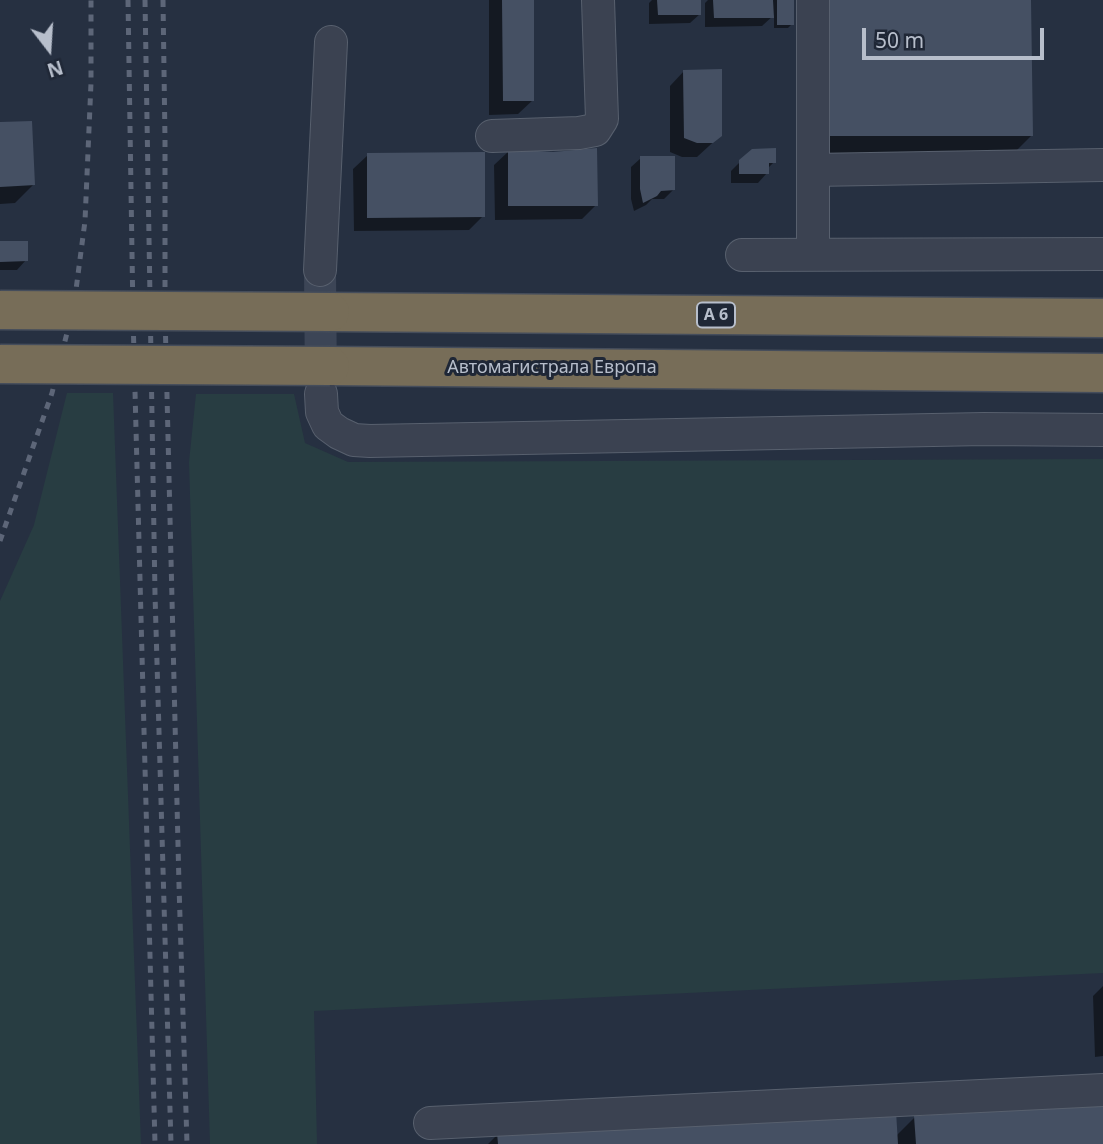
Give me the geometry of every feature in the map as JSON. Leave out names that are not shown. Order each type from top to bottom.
[{"type":"highway","name":"A 6","points":[[0,310],[1103,318]]},
{"type":"highway","name":"Автомагистрала Европа","points":[[0,364],[325,380],[1103,373]]},
{"type":"lane","points":[[492,136],[579,134],[595,130],[602,119],[598,0]]},
{"type":"lane","points":[[813,0],[813,255]]},
{"type":"lane","points":[[320,270],[331,43]]},
{"type":"lane","points":[[813,170],[1103,164]]},
{"type":"lane","points":[[742,255],[1103,254]]},
{"type":"lane","points":[[325,380],[322,412],[328,425],[354,440],[1103,430]]},
{"type":"lane","points":[[430,1123],[1103,1090]]},
{"type":"green space","points":[[67,393],[113,393],[141,1144],[0,1144],[0,601],[34,525]]},
{"type":"green space","points":[[196,394],[294,394],[305,443],[348,462],[1103,459],[1103,973],[314,1011],[317,1144],[210,1144],[189,462]]},
{"type":"building","points":[[502,0],[534,0],[534,101],[503,101]]},
{"type":"building","points":[[657,0],[701,0],[701,15],[658,15]]},
{"type":"building","points":[[713,0],[773,0],[774,18],[714,18]]},
{"type":"building","points":[[777,0],[794,0],[794,25],[777,25]]},
{"type":"building","points":[[826,0],[1031,0],[1033,136],[826,136]]},
{"type":"building","points":[[722,69],[722,136],[713,143],[697,143],[684,138],[683,70]]},
{"type":"building","points":[[32,121],[35,185],[0,187],[0,122]]},
{"type":"building","points":[[597,148],[598,206],[508,206],[508,149],[553,152]]},
{"type":"building","points":[[776,148],[776,163],[769,163],[769,174],[739,174],[739,160],[752,149]]},
{"type":"building","points":[[485,152],[485,217],[367,218],[367,153]]},
{"type":"building","points":[[640,156],[675,156],[675,190],[661,191],[643,203],[640,189]]},
{"type":"building","points":[[0,241],[28,241],[28,261],[0,262]]},
{"type":"building","points":[[1103,1105],[1103,1144],[916,1144],[914,1116]]},
{"type":"building","points":[[896,1111],[898,1144],[498,1144],[497,1133]]},
{"type":"tunnel","points":[[320,270],[321,391]]},
{"type":"railway","points":[[0,541],[52,393],[74,305],[85,221],[91,83],[91,0]]},
{"type":"railway","points":[[128,0],[133,316],[155,1144]]},
{"type":"railway","points":[[145,0],[155,594],[171,1144]]},
{"type":"railway","points":[[163,0],[165,314],[187,1144]]}]
